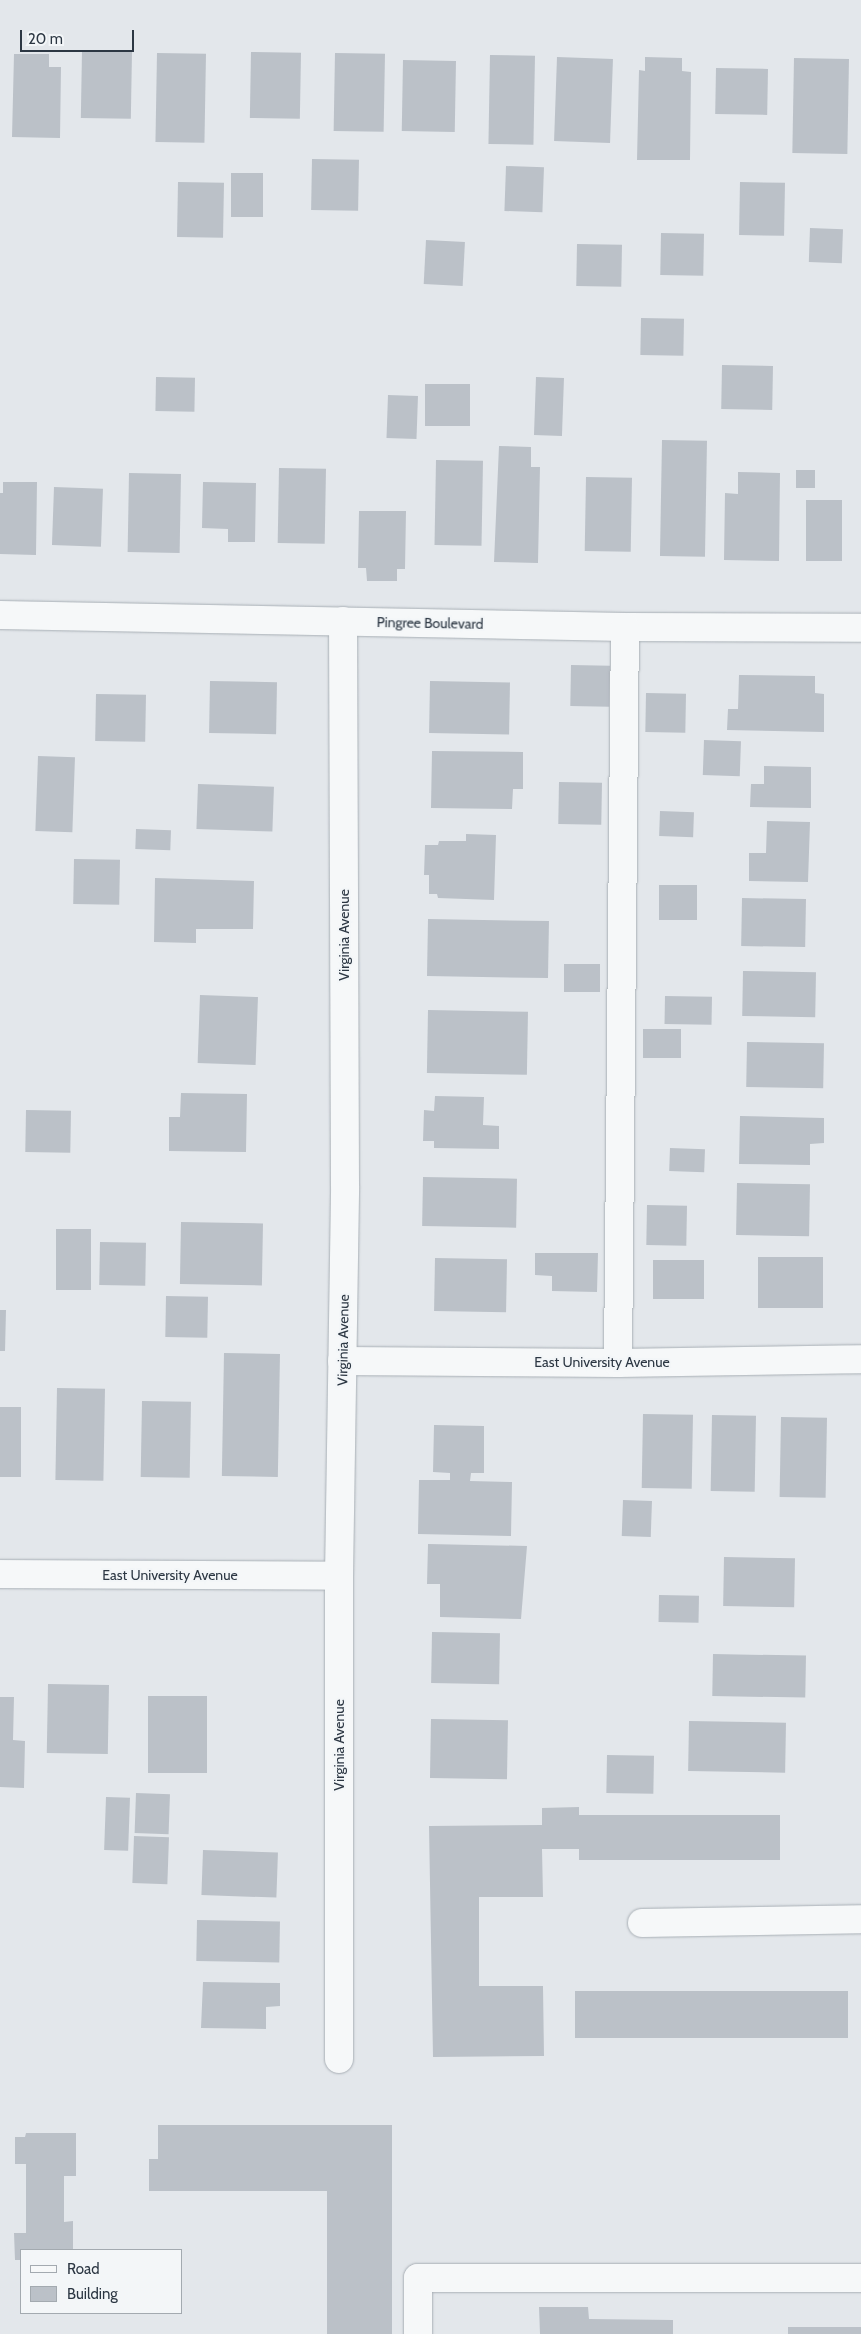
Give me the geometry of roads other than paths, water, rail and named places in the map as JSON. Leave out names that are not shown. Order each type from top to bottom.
[{"type":"street","name":"Pingree Boulevard","points":[[0,615],[625,627],[861,628]]},
{"type":"street","name":"Virginia Avenue","points":[[339,2059],[339,1576],[345,1186],[343,621]]},
{"type":"street","points":[[618,1363],[625,627]]},
{"type":"street","name":"East University Avenue","points":[[342,1360],[618,1363],[861,1359]]},
{"type":"street","name":"East University Avenue","points":[[0,1574],[339,1576]]},
{"type":"street","points":[[642,1923],[861,1919]]},
{"type":"street","points":[[418,2334],[418,2278],[861,2278]]}]
